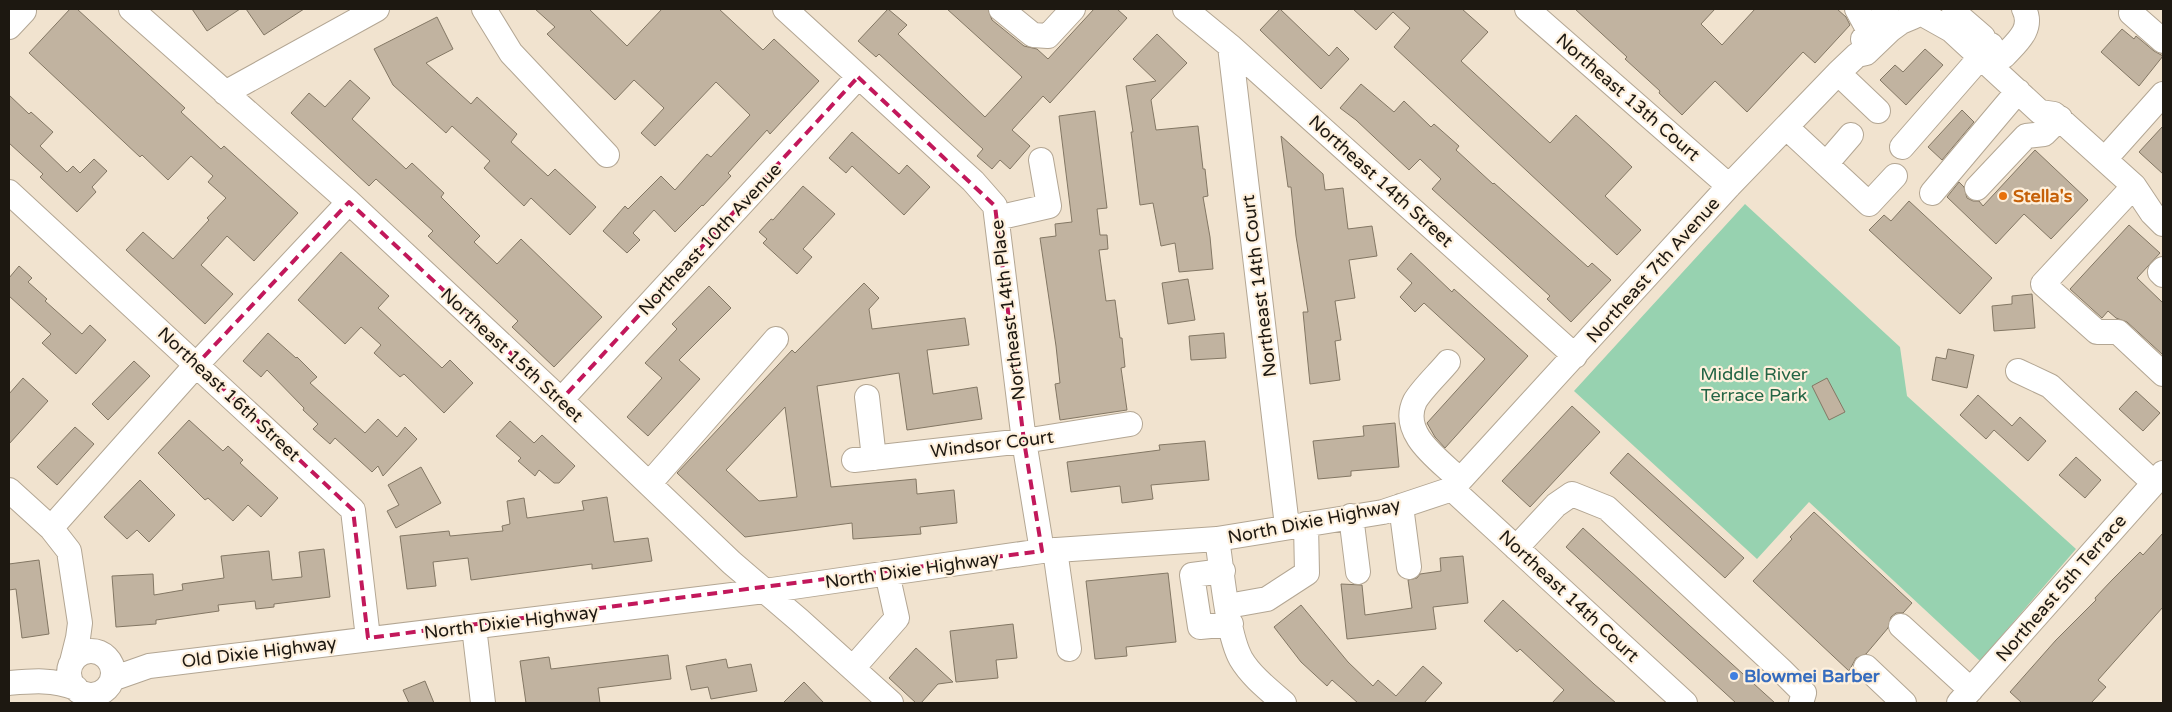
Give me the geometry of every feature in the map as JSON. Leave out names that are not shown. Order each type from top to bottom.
[{"type":"street","name":"Northeast 15th Street","points":[[131,9],[349,202],[732,563],[853,668],[889,703]]},
{"type":"street","points":[[225,93],[377,9]]},
{"type":"street","points":[[484,9],[511,53],[607,155]]},
{"type":"street","name":"Northeast 14th Place","points":[[785,9],[973,181],[995,206],[1024,441],[1069,649]]},
{"type":"street","points":[[1001,9],[1033,35],[1048,36],[1073,9]]},
{"type":"street","name":"Northeast 14th Street","points":[[1185,9],[1230,46],[1575,356]]},
{"type":"street","name":"Northeast 13th Court","points":[[1527,9],[1729,186]]},
{"type":"street","points":[[1856,9],[1869,31]]},
{"type":"street","name":"Northeast 7th Avenue","points":[[1857,55],[1857,46],[1886,9]]},
{"type":"street","points":[[1954,9],[1992,52],[2052,102],[2057,116],[2134,186],[2152,213],[2163,224]]},
{"type":"street","points":[[1902,147],[1992,52],[2022,36],[2027,27],[2027,15],[2024,9]]},
{"type":"street","points":[[2130,12],[2163,41]]},
{"type":"street","points":[[1920,13],[1992,52],[2018,91],[2040,112],[2057,116]]},
{"type":"street","name":"Northeast 7th Avenue","points":[[1456,484],[1729,186],[1838,73],[1857,55],[1866,53],[1890,30],[1901,22],[1920,13]]},
{"type":"street","name":"Northeast 14th Court","points":[[1230,46],[1297,525],[1307,573],[1267,599],[1230,615]]},
{"type":"street","points":[[1838,73],[1878,111]]},
{"type":"street","name":"Northeast 10th Avenue","points":[[561,400],[858,77]]},
{"type":"street","points":[[1932,193],[2018,91]]},
{"type":"street","points":[[2105,159],[2163,94]]},
{"type":"street","points":[[1977,188],[2026,136],[2044,134],[2057,116]]},
{"type":"street","points":[[1786,127],[1869,204],[1895,176]]},
{"type":"street","points":[[1826,164],[1851,135]]},
{"type":"street","points":[[997,218],[1049,206],[1041,160]]},
{"type":"street","points":[[2134,186],[2163,200]]},
{"type":"street","points":[[2134,186],[2043,284],[2097,332],[2118,332],[2163,374]]},
{"type":"street","name":"Northeast 16th Street","points":[[9,192],[353,510],[368,638]]},
{"type":"street","points":[[51,528],[197,364],[349,202]]},
{"type":"street","points":[[2163,269],[2160,272],[2163,275]]},
{"type":"street","points":[[649,484],[776,339]]},
{"type":"street","name":"Northeast 14th Court","points":[[1448,362],[1415,402],[1411,421],[1417,437],[1456,484],[1516,548],[1685,703]]},
{"type":"street","points":[[2018,371],[2050,386],[2158,478]]},
{"type":"street","name":"Windsor Court","points":[[867,397],[864,459],[1024,441],[1130,424]]},
{"type":"street","name":"Northeast 5th Terrace","points":[[1965,697],[2158,478]]},
{"type":"street","name":"North Dixie Highway","points":[[368,638],[474,627],[765,591],[1049,550],[1217,539],[1383,512],[1456,484]]},
{"type":"street","points":[[9,490],[51,528],[69,551],[80,623],[78,638],[92,679]]},
{"type":"street","points":[[1516,548],[1556,505],[1572,494],[1607,508],[1804,693],[1802,703]]},
{"type":"street","points":[[1401,506],[1409,567]]},
{"type":"street","points":[[1351,516],[1358,572]]},
{"type":"street","points":[[1217,539],[1234,642],[1242,660],[1260,682],[1284,703]]},
{"type":"street","points":[[1223,571],[1192,575],[1200,627],[1230,615]]},
{"type":"street","points":[[853,668],[897,618],[887,573]]},
{"type":"street","points":[[1901,626],[1965,697]]},
{"type":"street","points":[[474,627],[483,703]]},
{"type":"street","name":"Old Dixie Highway","points":[[9,683],[39,680],[64,684],[92,679],[117,663],[149,666],[368,638]]},
{"type":"street","points":[[1866,667],[1904,703]]},
{"type":"highlighted area","points":[[858,77],[995,206],[1024,441],[1042,551],[368,638],[353,510],[197,364],[349,202],[561,400]]},
{"type":"green space","name":"Middle River Terrace Park","points":[[1745,204],[1900,347],[1907,396],[2076,549],[1980,661],[1809,502],[1757,559],[1574,391]]},
{"type":"building","points":[[70,9],[77,9],[185,108],[181,112],[221,149],[224,146],[298,213],[254,261],[227,236],[201,265],[233,294],[205,324],[126,250],[143,232],[173,259],[209,220],[207,218],[226,198],[208,182],[213,176],[191,156],[168,180],[142,155],[140,157],[29,53]]},
{"type":"building","points":[[192,9],[240,9],[207,31]]},
{"type":"building","points":[[246,9],[304,9],[264,35]]},
{"type":"building","points":[[535,9],[589,9],[627,46],[662,9],[719,9],[763,50],[774,39],[819,81],[770,134],[767,130],[728,173],[731,176],[675,232],[654,210],[633,233],[640,240],[627,253],[603,231],[625,206],[628,209],[661,176],[675,190],[707,154],[711,157],[750,115],[716,82],[655,146],[641,133],[664,108],[634,80],[615,100],[547,34],[555,27]]},
{"type":"building","points":[[888,9],[907,25],[898,34],[985,117],[1022,77],[947,9],[988,9],[992,20],[1024,46],[1037,49],[1048,59],[1094,9],[1117,9],[1127,18],[1050,103],[1043,96],[1012,130],[1030,146],[1010,169],[1000,160],[992,169],[977,156],[983,149],[879,54],[876,57],[858,41]]},
{"type":"building","points":[[1280,9],[1329,56],[1337,47],[1349,59],[1321,89],[1260,30]]},
{"type":"building","points":[[1353,9],[1462,9],[1488,32],[1461,61],[1550,143],[1576,115],[1612,148],[1632,167],[1605,196],[1641,230],[1617,255],[1394,47],[1410,28],[1393,12],[1376,30]]},
{"type":"building","points":[[1575,9],[1715,9],[1701,24],[1722,45],[1755,9],[1837,9],[1846,17],[1850,25],[1815,63],[1803,52],[1747,112],[1715,81],[1682,115],[1659,93],[1660,91],[1625,59],[1627,57]]},
{"type":"building","points":[[437,17],[453,49],[426,63],[471,104],[477,97],[517,134],[511,142],[548,176],[555,169],[596,207],[570,235],[531,198],[524,206],[484,168],[490,161],[452,126],[446,133],[393,85],[374,49]]},
{"type":"building","points":[[2122,29],[2134,39],[2136,36],[2163,56],[2139,86],[2101,52]]},
{"type":"building","points":[[1157,34],[1187,63],[1151,100],[1156,130],[1198,126],[1208,196],[1203,197],[1213,269],[1179,272],[1175,243],[1161,246],[1153,203],[1140,205],[1131,132],[1133,132],[1126,86],[1156,81],[1133,59]]},
{"type":"building","points":[[1925,49],[1943,65],[1906,105],[1880,80],[1895,65],[1903,72]]},
{"type":"building","points":[[350,80],[370,98],[352,119],[406,169],[412,163],[444,193],[441,197],[480,236],[474,242],[497,264],[521,239],[602,317],[554,367],[512,327],[518,321],[428,236],[433,231],[376,179],[369,186],[291,113],[309,93],[325,107]]},
{"type":"building","points":[[1361,84],[1394,112],[1404,101],[1431,127],[1434,124],[1459,146],[1456,150],[1493,184],[1588,267],[1592,263],[1611,280],[1571,322],[1547,299],[1550,296],[1432,189],[1441,179],[1420,159],[1409,170],[1356,120],[1340,108]]},
{"type":"building","points":[[9,95],[29,114],[31,112],[53,132],[40,146],[67,172],[73,166],[80,173],[94,159],[107,171],[92,187],[96,192],[77,212],[40,177],[43,174],[9,143]]},
{"type":"building","points":[[1962,110],[1974,122],[1942,160],[1928,147]]},
{"type":"building","points":[[1095,111],[1107,208],[1097,209],[1100,235],[1107,235],[1108,249],[1099,250],[1106,301],[1115,300],[1120,338],[1122,338],[1125,367],[1121,368],[1127,410],[1060,420],[1055,384],[1060,383],[1056,346],[1040,238],[1056,236],[1055,224],[1072,222],[1059,116]]},
{"type":"building","points":[[2163,126],[2163,174],[2139,152]]},
{"type":"building","points":[[852,132],[899,174],[907,165],[930,187],[904,215],[852,166],[846,173],[829,158]]},
{"type":"building","points":[[1281,136],[1323,174],[1325,190],[1343,188],[1348,229],[1372,226],[1377,256],[1349,260],[1355,298],[1335,301],[1341,340],[1335,341],[1340,380],[1310,384],[1303,312],[1308,312],[1296,236],[1291,187],[1288,187]]},
{"type":"building","points":[[2035,150],[2088,200],[2051,239],[2024,214],[1996,244],[1947,197],[1959,182],[1964,187],[1967,198],[1979,201],[1983,206]]},
{"type":"building","points":[[803,186],[835,214],[803,249],[812,257],[797,274],[763,243],[767,239],[759,232],[771,219],[773,220]]},
{"type":"building","points":[[1909,201],[1992,278],[1960,314],[1869,230],[1884,215],[1891,221]]},
{"type":"building","points":[[2129,225],[2160,253],[2137,278],[2163,303],[2163,355],[2127,322],[2116,318],[2108,311],[2102,318],[2070,289]]},
{"type":"building","points":[[341,252],[389,296],[378,308],[442,368],[450,360],[473,383],[444,413],[404,374],[400,377],[374,353],[381,345],[361,327],[345,344],[298,300]]},
{"type":"building","points":[[1411,253],[1452,292],[1454,289],[1528,356],[1445,448],[1435,437],[1427,423],[1485,359],[1424,303],[1415,312],[1400,297],[1412,283],[1397,269]]},
{"type":"building","points":[[19,266],[32,278],[28,282],[47,299],[45,301],[82,334],[90,325],[106,340],[76,374],[42,343],[51,334],[9,296],[9,278]]},
{"type":"building","points":[[1188,279],[1195,320],[1168,324],[1162,283]]},
{"type":"building","points":[[864,283],[879,298],[869,309],[872,329],[965,318],[969,345],[927,350],[933,394],[977,387],[982,419],[907,430],[899,373],[817,386],[831,487],[916,479],[917,494],[954,490],[957,523],[920,527],[921,534],[853,539],[852,523],[745,537],[677,473],[792,350],[795,353]],"holes":[[[785,407],[797,497],[759,501],[726,470]]]},
{"type":"building","points":[[709,286],[731,308],[679,360],[700,379],[648,436],[627,417],[662,378],[645,363],[677,329],[672,324]]},
{"type":"building","points":[[2032,294],[2035,328],[1994,331],[1992,306],[2012,304],[2012,296]]},
{"type":"building","points":[[268,333],[297,357],[317,377],[310,383],[365,433],[378,419],[397,437],[405,427],[417,439],[383,476],[378,466],[372,472],[335,438],[330,444],[313,429],[318,424],[267,370],[261,377],[243,361]]},
{"type":"building","points":[[1224,333],[1226,358],[1191,360],[1189,336]]},
{"type":"building","points":[[1948,349],[1974,355],[1967,388],[1932,380],[1936,357],[1946,359]]},
{"type":"building","points":[[134,361],[150,376],[108,420],[92,404]]},
{"type":"building","points":[[23,378],[48,401],[9,444],[9,394]]},
{"type":"building","points":[[1827,378],[1845,412],[1829,420],[1812,386]]},
{"type":"building","points":[[2136,391],[2160,413],[2143,431],[2119,409]]},
{"type":"building","points":[[1978,395],[2012,426],[2020,417],[2046,441],[2028,461],[1994,430],[1986,439],[1960,415]]},
{"type":"building","points":[[1572,406],[1600,432],[1530,507],[1502,481]]},
{"type":"building","points":[[189,420],[223,451],[228,446],[243,460],[240,463],[278,498],[261,517],[248,505],[233,521],[208,498],[205,500],[158,453]]},
{"type":"building","points":[[510,421],[534,443],[542,435],[575,466],[559,483],[554,483],[539,470],[535,476],[518,461],[521,458],[496,436]]},
{"type":"building","points":[[1395,423],[1399,467],[1351,471],[1351,476],[1318,479],[1313,441],[1364,436],[1363,426]]},
{"type":"building","points":[[75,427],[94,444],[57,485],[37,467]]},
{"type":"building","points":[[1205,441],[1209,480],[1151,485],[1153,499],[1122,503],[1120,486],[1071,492],[1067,462],[1160,450],[1159,445]]},
{"type":"building","points":[[1628,453],[1744,558],[1725,578],[1610,473]]},
{"type":"building","points":[[2076,457],[2101,480],[2085,498],[2059,475]]},
{"type":"building","points":[[421,467],[441,503],[396,528],[387,511],[399,505],[388,485]]},
{"type":"building","points":[[140,480],[175,515],[149,542],[137,530],[127,539],[104,517]]},
{"type":"building","points":[[607,497],[614,542],[648,538],[652,561],[592,569],[592,564],[471,580],[468,558],[433,562],[436,586],[407,589],[400,536],[449,531],[450,536],[503,531],[502,526],[510,524],[507,501],[524,498],[527,518],[584,510],[582,501]]},
{"type":"building","points":[[1814,512],[1912,603],[1903,613],[1896,613],[1891,617],[1888,628],[1866,654],[1856,658],[1849,671],[1753,581]]},
{"type":"building","points":[[1583,528],[1775,703],[1736,703],[1566,547]]},
{"type":"building","points":[[2163,533],[2163,607],[2098,680],[2106,687],[2091,703],[2022,703],[2010,692],[2056,640],[2096,600],[2095,598],[2112,580],[2140,552],[2143,555]]},
{"type":"building","points":[[324,549],[330,597],[274,604],[274,607],[256,609],[255,601],[218,605],[219,611],[156,620],[156,624],[116,627],[112,576],[153,574],[154,595],[183,590],[182,584],[224,578],[221,556],[269,551],[272,580],[302,577],[299,552]]},
{"type":"building","points":[[1463,556],[1468,603],[1433,607],[1436,629],[1347,639],[1341,584],[1362,585],[1365,615],[1412,608],[1408,580],[1417,578],[1420,574],[1441,571],[1440,558]]},
{"type":"building","points":[[39,560],[49,634],[22,638],[16,589],[9,590],[9,564]]},
{"type":"building","points":[[1168,573],[1176,642],[1126,647],[1127,656],[1095,659],[1086,581]]},
{"type":"building","points":[[1503,600],[1616,703],[1552,703],[1564,690],[1520,649],[1517,652],[1484,621]]},
{"type":"building","points":[[1301,605],[1348,662],[1373,686],[1378,680],[1396,696],[1423,666],[1442,683],[1424,703],[1358,703],[1332,680],[1327,686],[1301,662],[1274,627]]},
{"type":"building","points":[[1013,624],[1017,658],[996,660],[998,678],[956,682],[950,631]]},
{"type":"building","points":[[916,648],[953,682],[938,684],[921,703],[916,703],[889,678]]},
{"type":"building","points":[[668,655],[671,679],[598,688],[600,703],[526,703],[520,661],[549,657],[551,669]]},
{"type":"building","points":[[726,659],[728,668],[751,664],[757,691],[711,699],[708,687],[691,690],[686,666]]},
{"type":"building","points":[[425,681],[434,703],[409,703],[403,690]]},
{"type":"building","points":[[804,682],[824,703],[783,703]]},
{"type":"place","name":"Stella's","points":[[2003,196]]},
{"type":"place","name":"Blowmei Barber","points":[[1734,676]]}]
